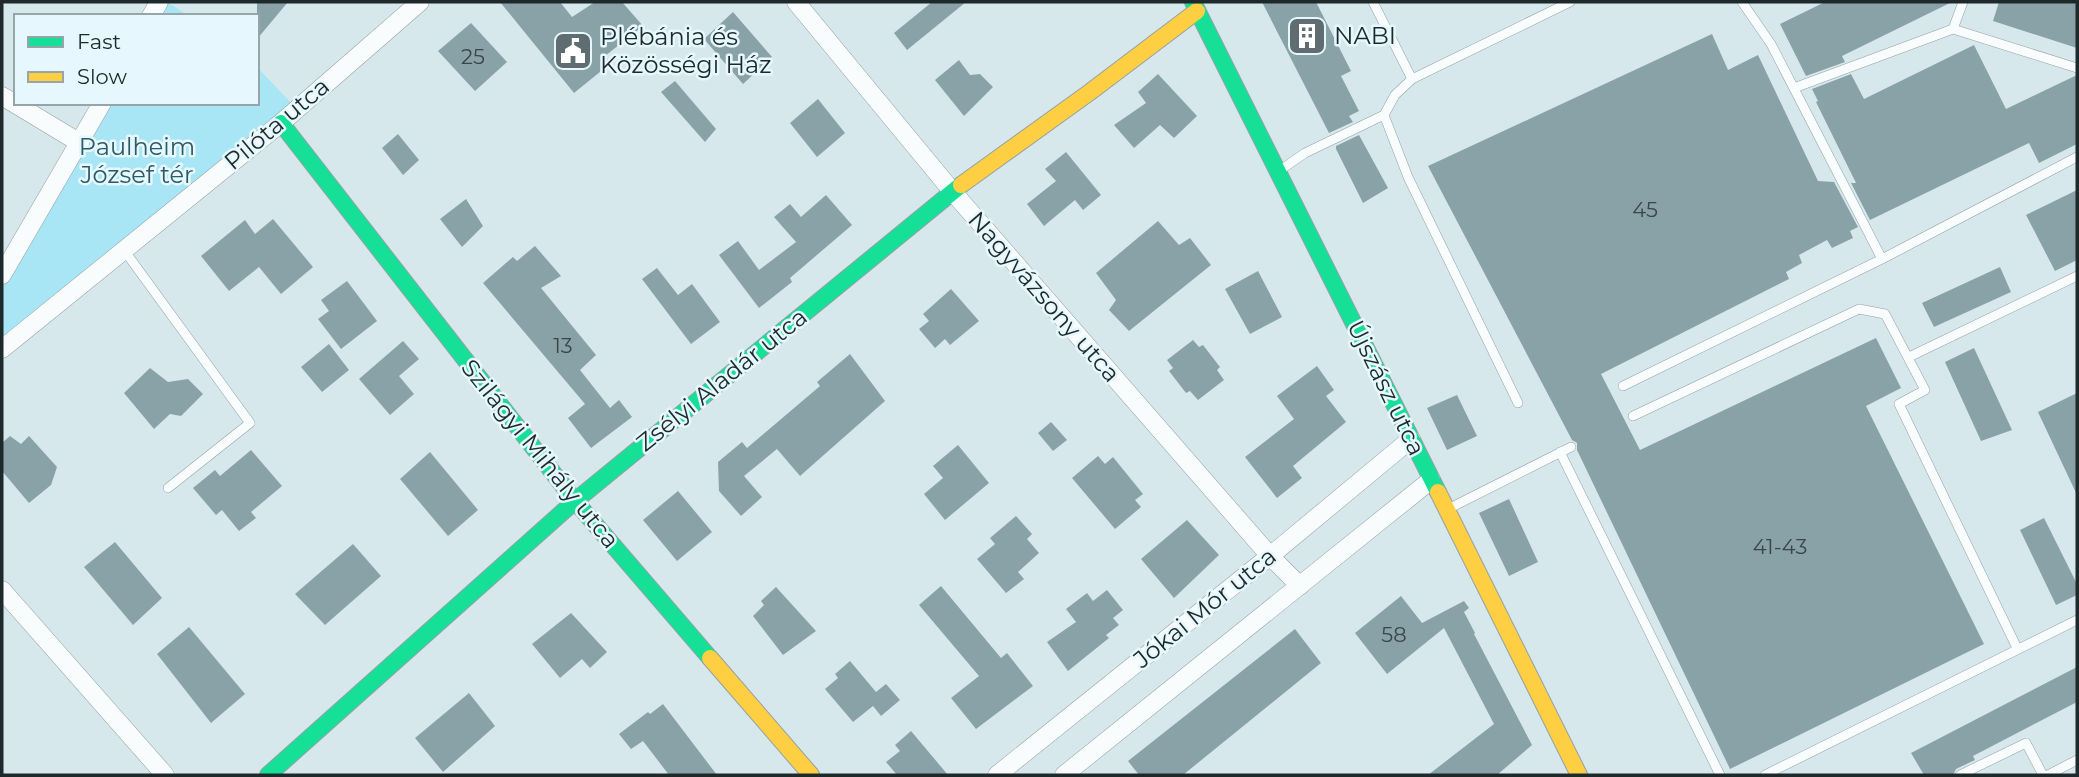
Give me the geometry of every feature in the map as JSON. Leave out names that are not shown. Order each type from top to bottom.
[{"type":"street","name":"Pilóta utca","points":[[2,349],[281,123],[420,2]]},
{"type":"street","name":"Nagyvázsony utca","points":[[796,2],[952,191],[1270,556],[1300,586]]},
{"type":"street","name":"Zsélyi Aladár utca","points":[[268,775],[575,501],[952,191],[1090,92],[1195,6]]},
{"type":"street","name":"Újszász utca","points":[[1195,6],[1578,775]]},
{"type":"street","points":[[17,105],[80,143]]},
{"type":"street","points":[[2,275],[101,105]]},
{"type":"street","name":"Szilágyi Mihály utca","points":[[281,123],[575,501],[811,775]]},
{"type":"street","name":"Jókai Mór utca","points":[[996,775],[1270,556],[1411,439]]},
{"type":"street","name":"Jókai Mór utca","points":[[1064,775],[1432,481]]},
{"type":"street","points":[[2,590],[165,775]]},
{"type":"lane","points":[[1373,2],[1412,79]]},
{"type":"lane","points":[[1278,172],[1305,153],[1384,115],[1395,95],[1412,79],[1570,2]]},
{"type":"lane","points":[[1742,2],[1771,44],[1882,259]]},
{"type":"lane","points":[[1953,29],[1963,2]]},
{"type":"lane","points":[[1794,88],[1953,29],[2077,68]]},
{"type":"lane","points":[[1384,115],[1408,177],[1518,403]]},
{"type":"lane","points":[[1623,387],[1882,259],[2077,156]]},
{"type":"lane","points":[[124,250],[250,423],[168,488]]},
{"type":"lane","points":[[1909,357],[2077,276]]},
{"type":"lane","points":[[1633,416],[1859,309],[1885,314],[1925,390],[1899,404],[2017,648]]},
{"type":"lane","points":[[1446,510],[1571,447]]},
{"type":"lane","points":[[1560,452],[1720,775]]},
{"type":"lane","points":[[1765,775],[2077,620]]},
{"type":"lane","points":[[1960,775],[2026,743],[2046,775],[2077,760]]},
{"type":"green space","points":[[167,2],[186,14],[156,14]]},
{"type":"green space","name":"Paulheim József tér","points":[[259,69],[295,107],[2,342],[2,284],[103,105],[259,105]]},
{"type":"building","points":[[257,2],[288,2],[259,37]]},
{"type":"building","name":"Plébánia és Közösségi Ház","points":[[500,2],[560,2],[572,17],[595,2],[622,2],[643,26],[605,56],[611,63],[574,93]]},
{"type":"building","points":[[932,2],[966,2],[907,50],[894,33]]},
{"type":"building","name":"NABI","points":[[1262,2],[1316,2],[1351,71],[1341,76],[1359,111],[1349,116],[1353,122],[1329,133]]},
{"type":"building","points":[[1825,2],[1952,2],[1842,56],[1845,62],[1806,76],[1780,24]]},
{"type":"building","points":[[1999,2],[2077,2],[2077,48],[1993,21]]},
{"type":"building","points":[[733,12],[772,57],[743,84],[704,39]]},
{"type":"building","points":[[471,23],[507,62],[475,91],[438,51]]},
{"type":"building","points":[[1712,34],[1728,70],[1758,55],[1818,181],[1834,182],[1858,227],[1850,231],[1853,238],[1832,248],[1827,240],[1799,255],[1802,263],[1786,272],[1789,279],[1601,374],[1640,450],[1876,338],[1901,388],[1866,406],[1984,644],[1730,769],[1577,450],[1577,443],[1572,440],[1428,166]]},
{"type":"building","points":[[1974,45],[2006,109],[2077,75],[2077,144],[2039,163],[2029,143],[1870,220],[1851,183],[1856,183],[1812,89],[1851,74],[1864,99]]},
{"type":"building","points":[[959,60],[970,75],[980,74],[993,87],[964,116],[935,80]]},
{"type":"building","points":[[1158,74],[1197,116],[1174,138],[1160,125],[1134,148],[1114,125],[1146,103],[1138,92]]},
{"type":"building","points":[[675,81],[716,129],[705,142],[661,92]]},
{"type":"building","points":[[818,99],[845,133],[817,157],[790,123]]},
{"type":"building","points":[[398,134],[419,160],[403,175],[382,148]]},
{"type":"building","points":[[1359,135],[1388,188],[1363,203],[1336,149],[1336,146]]},
{"type":"building","points":[[1066,152],[1101,195],[1083,210],[1075,200],[1044,226],[1027,204],[1056,181],[1045,169]]},
{"type":"building","points":[[2077,190],[2077,260],[2055,271],[2026,215]]},
{"type":"building","points":[[826,195],[852,225],[790,278],[792,282],[759,308],[719,255],[738,241],[759,270],[796,242],[774,217],[790,204],[801,217]]},
{"type":"building","points":[[466,199],[483,226],[462,247],[440,219]]},
{"type":"building","points":[[273,219],[313,267],[281,294],[259,267],[229,291],[201,256],[245,220],[255,234]]},
{"type":"building","points":[[1158,221],[1179,245],[1190,238],[1211,265],[1129,331],[1109,310],[1116,300],[1096,273]]},
{"type":"building","points":[[535,246],[561,276],[541,288],[596,355],[580,370],[610,408],[619,400],[632,417],[591,448],[568,418],[585,404],[483,283],[513,257],[517,261]]},
{"type":"building","points":[[2000,267],[2011,292],[1934,327],[1922,303]]},
{"type":"building","points":[[657,268],[678,295],[692,284],[720,322],[691,344],[642,279]]},
{"type":"building","points":[[1258,271],[1282,317],[1250,334],[1225,289]]},
{"type":"building","points":[[347,281],[377,321],[341,349],[318,319],[329,311],[321,300]]},
{"type":"building","points":[[951,289],[979,321],[950,345],[945,339],[935,348],[919,329],[929,321],[923,314]]},
{"type":"building","points":[[1193,340],[1199,347],[1203,345],[1220,367],[1217,370],[1224,380],[1198,400],[1190,391],[1186,393],[1169,371],[1173,368],[1167,360]]},
{"type":"building","points":[[403,341],[419,359],[399,376],[414,394],[390,415],[359,379]]},
{"type":"building","points":[[329,344],[349,370],[322,392],[301,367]]},
{"type":"building","points":[[1974,348],[2012,430],[1981,441],[1945,362]]},
{"type":"building","points":[[850,354],[885,401],[800,476],[777,449],[744,476],[762,497],[741,516],[719,491],[718,462],[742,442],[747,448],[820,386],[817,382]]},
{"type":"building","points":[[1317,366],[1334,390],[1326,396],[1346,422],[1293,466],[1302,478],[1277,498],[1245,457],[1294,419],[1277,396]]},
{"type":"building","points":[[150,368],[168,382],[188,379],[203,394],[181,416],[170,414],[154,429],[124,393]]},
{"type":"building","points":[[2077,393],[2077,495],[2038,412]]},
{"type":"building","points":[[1457,395],[1477,436],[1447,450],[1427,408]]},
{"type":"building","points":[[1051,422],[1067,440],[1053,451],[1038,433]]},
{"type":"building","points":[[10,436],[21,444],[29,436],[57,467],[51,485],[29,503],[2,471],[2,443]]},
{"type":"building","points":[[958,445],[989,483],[945,520],[924,494],[943,478],[933,466]]},
{"type":"building","points":[[251,450],[282,486],[251,512],[256,518],[239,531],[222,510],[216,515],[193,488],[215,470],[220,476]]},
{"type":"building","points":[[430,452],[478,510],[448,536],[400,479]]},
{"type":"building","points":[[1098,456],[1105,464],[1113,457],[1143,494],[1135,500],[1141,507],[1115,529],[1072,478]]},
{"type":"building","points":[[678,491],[712,532],[677,561],[643,520]]},
{"type":"building","points":[[1509,499],[1538,562],[1509,576],[1479,513]]},
{"type":"building","points":[[1016,516],[1032,534],[1027,539],[1039,553],[1018,572],[1024,579],[1006,593],[977,559],[995,544],[990,538]]},
{"type":"building","points":[[2044,518],[2077,584],[2077,595],[2056,605],[2020,530]]},
{"type":"building","points":[[1187,520],[1219,555],[1174,598],[1141,559]]},
{"type":"building","points":[[115,542],[162,598],[133,625],[84,567]]},
{"type":"building","points":[[353,544],[381,576],[325,625],[295,594]]},
{"type":"building","points":[[941,586],[1001,658],[1007,653],[1033,686],[976,729],[951,698],[979,676],[919,605]]},
{"type":"building","points":[[776,587],[816,631],[783,655],[753,616],[764,605],[761,601]]},
{"type":"building","points":[[1107,590],[1123,610],[1113,618],[1119,625],[1106,635],[1109,638],[1068,671],[1047,642],[1076,622],[1066,609],[1087,593],[1093,601]]},
{"type":"building","points":[[1401,596],[1422,623],[1464,601],[1469,608],[1464,612],[1474,634],[1532,745],[1497,775],[1428,775],[1494,724],[1444,628],[1387,674],[1355,633]]},
{"type":"building","points":[[571,613],[607,652],[590,668],[582,659],[560,678],[532,644]]},
{"type":"building","points":[[189,627],[245,694],[211,723],[157,654]]},
{"type":"building","points":[[1295,629],[1321,663],[1183,775],[1139,775],[1128,761]]},
{"type":"building","points":[[850,661],[876,692],[886,684],[900,700],[881,716],[873,706],[853,722],[825,689],[838,678],[835,674]]},
{"type":"building","points":[[2077,667],[2077,702],[1973,756],[1975,760],[1956,769],[1953,775],[1924,775],[1911,753]]},
{"type":"building","points":[[469,693],[495,726],[443,772],[415,738]]},
{"type":"building","points":[[663,704],[717,775],[669,775],[643,741],[631,749],[619,734]]},
{"type":"building","points":[[911,731],[948,775],[897,775],[886,762],[900,751],[895,745]]},
{"type":"traffic: fast","points":[[1193,2],[1438,492]]},
{"type":"traffic: fast","points":[[281,123],[575,501],[710,658]]},
{"type":"traffic: fast","points":[[268,775],[575,501],[961,185]]},
{"type":"traffic: slow","points":[[961,185],[1197,11]]},
{"type":"traffic: slow","points":[[1438,492],[1579,775]]},
{"type":"traffic: slow","points":[[710,658],[811,775]]},
{"type":"place","name":"NABI","points":[[1307,36]]},
{"type":"place","name":"Plébánia és Közösségi Ház","points":[[573,51]]}]
